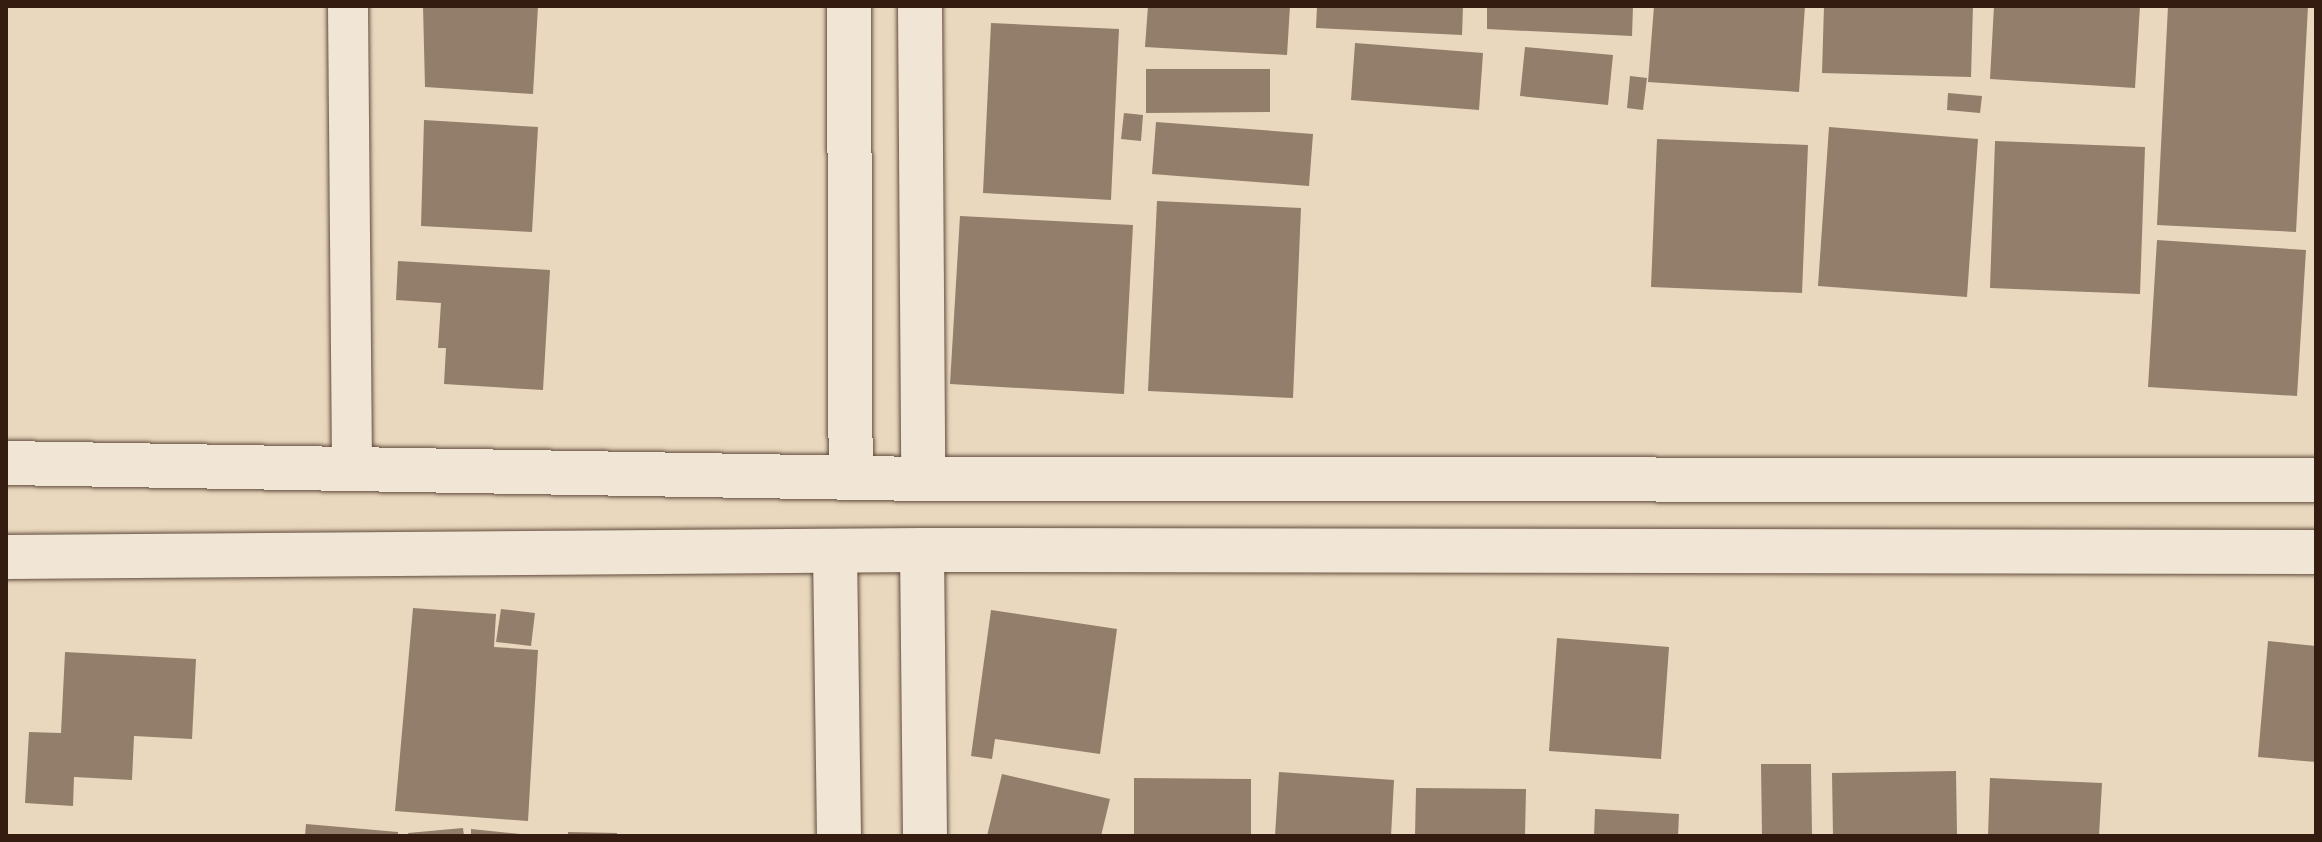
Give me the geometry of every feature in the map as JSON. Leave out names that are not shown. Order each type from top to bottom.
[{"type":"street","points":[[348,6],[352,465]]},
{"type":"street","points":[[849,6],[851,477]]},
{"type":"street","points":[[920,6],[923,479]]},
{"type":"street","points":[[6,463],[352,465],[923,479],[2316,480]]},
{"type":"street","points":[[922,550],[925,836]]},
{"type":"street","points":[[6,557],[922,550],[2316,552]]},
{"type":"street","points":[[835,551],[839,836]]},
{"type":"building","points":[[423,6],[538,6],[533,94],[425,87]]},
{"type":"building","points":[[1148,6],[1290,6],[1287,55],[1145,47]]},
{"type":"building","points":[[1317,6],[1463,6],[1462,35],[1316,28]]},
{"type":"building","points":[[1487,6],[1633,6],[1632,36],[1487,29]]},
{"type":"building","points":[[1654,6],[1805,6],[1799,92],[1648,82]]},
{"type":"building","points":[[1824,6],[1973,6],[1971,77],[1822,73]]},
{"type":"building","points":[[1994,6],[2140,6],[2135,88],[1990,79]]},
{"type":"building","points":[[2168,6],[2308,6],[2296,232],[2157,225]]},
{"type":"building","points":[[991,23],[1119,29],[1111,200],[983,193]]},
{"type":"building","points":[[1355,43],[1483,53],[1479,110],[1351,100]]},
{"type":"building","points":[[1525,47],[1613,55],[1608,105],[1520,96]]},
{"type":"building","points":[[1146,69],[1270,69],[1270,112],[1146,113]]},
{"type":"building","points":[[1630,76],[1647,78],[1643,110],[1627,108]]},
{"type":"building","points":[[1948,93],[1982,96],[1980,113],[1947,110]]},
{"type":"building","points":[[1124,113],[1143,115],[1141,141],[1121,139]]},
{"type":"building","points":[[424,120],[538,127],[532,232],[421,226]]},
{"type":"building","points":[[1156,122],[1313,134],[1309,186],[1152,174]]},
{"type":"building","points":[[1829,127],[1978,139],[1967,297],[1818,286]]},
{"type":"building","points":[[1657,139],[1808,145],[1802,293],[1651,287]]},
{"type":"building","points":[[1995,141],[2145,147],[2140,294],[1990,288]]},
{"type":"building","points":[[1157,201],[1301,208],[1293,398],[1148,391]]},
{"type":"building","points":[[960,216],[1133,225],[1124,394],[950,384]]},
{"type":"building","points":[[2157,240],[2306,250],[2297,396],[2148,387]]},
{"type":"building","points":[[398,261],[550,270],[543,390],[444,384],[446,348],[438,348],[441,303],[396,300]]},
{"type":"building","points":[[413,608],[496,614],[494,647],[538,650],[528,821],[395,811]]},
{"type":"building","points":[[501,609],[535,613],[531,646],[496,642]]},
{"type":"building","points":[[991,610],[1117,629],[1100,754],[995,739],[992,759],[971,756]]},
{"type":"building","points":[[1557,638],[1669,647],[1661,759],[1549,751]]},
{"type":"building","points":[[2268,641],[2316,646],[2316,762],[2258,757]]},
{"type":"building","points":[[65,652],[196,659],[192,739],[134,736],[132,780],[74,777],[73,806],[25,803],[29,732],[61,733]]},
{"type":"building","points":[[1761,764],[1811,764],[1812,836],[1762,836]]},
{"type":"building","points":[[1956,771],[1957,836],[1833,836],[1832,773]]},
{"type":"building","points":[[1279,772],[1394,780],[1391,836],[1275,836]]},
{"type":"building","points":[[1002,774],[1110,799],[1101,836],[987,836]]},
{"type":"building","points":[[1134,778],[1251,779],[1251,836],[1134,836]]},
{"type":"building","points":[[1990,778],[2102,783],[2099,836],[1988,836]]},
{"type":"building","points":[[1416,788],[1526,789],[1525,836],[1415,836]]},
{"type":"building","points":[[1595,809],[1679,814],[1678,836],[1594,836]]},
{"type":"building","points":[[306,824],[398,832],[398,836],[305,836]]},
{"type":"building","points":[[463,828],[464,836],[409,836],[408,833]]},
{"type":"building","points":[[471,829],[520,834],[520,836],[471,836]]},
{"type":"building","points":[[568,832],[617,833],[617,836],[568,836]]}]
